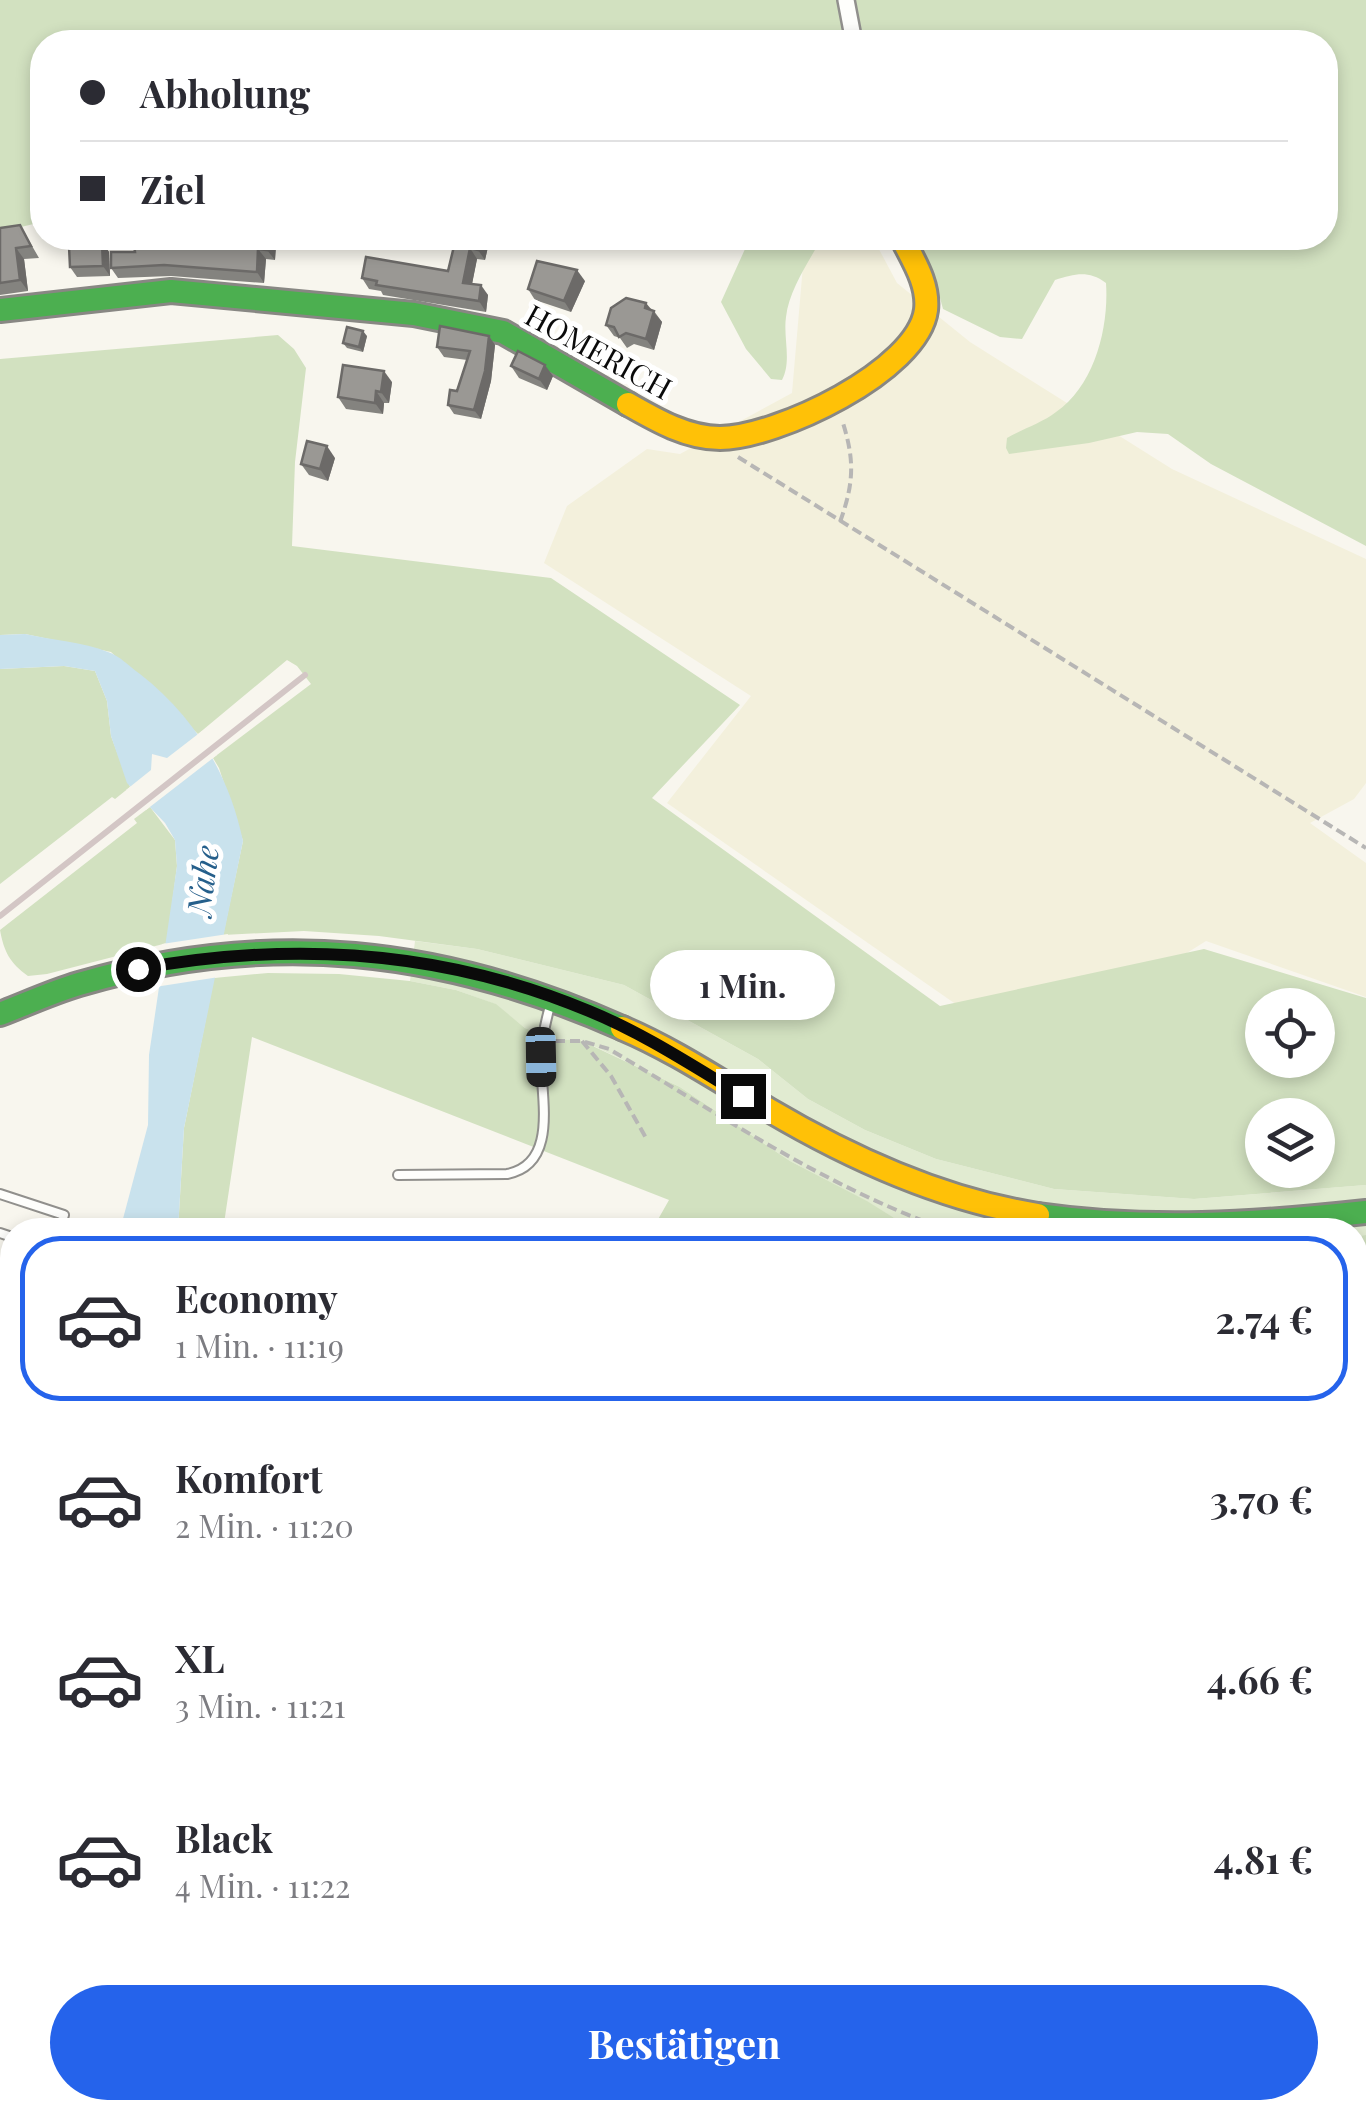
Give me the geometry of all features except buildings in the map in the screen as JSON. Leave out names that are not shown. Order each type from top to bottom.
[{"type":"main road","name":"HOMERICH","points":[[0,310],[161,291],[348,304],[480,326],[528,344],[675,426],[716,438],[780,427],[835,400],[910,342],[924,320],[925,291],[907,250]]},
{"type":"main road","points":[[0,1014],[138,969],[224,956],[322,952],[460,969],[552,996],[633,1032],[838,1150],[916,1183],[971,1200],[1063,1218]]},
{"type":"main road","points":[[1314,1218],[1366,1212]]},
{"type":"street","points":[[846,0],[852,30]]},
{"type":"lane","points":[[398,1176],[507,1174],[527,1166],[544,1134],[542,1041],[552,996]]},
{"type":"lane","points":[[0,1194],[64,1215],[63,1218]]},
{"type":"path","points":[[835,400],[846,432],[852,469],[840,522]]},
{"type":"path","points":[[729,453],[1366,848]]},
{"type":"path","points":[[542,1041],[582,1041],[610,1049],[808,1166],[915,1218]]},
{"type":"path","points":[[582,1041],[610,1076],[646,1138]]},
{"type":"shaded area","points":[[807,250],[879,250],[897,283],[970,342],[1172,469],[1366,559],[1366,783],[1354,799],[1310,823],[1366,863],[1366,997],[1206,941],[1112,1000],[957,1005],[667,803],[751,696],[544,563],[567,506],[647,449],[680,454],[792,393]]},
{"type":"green space","points":[[0,0],[1366,0],[1366,546],[1211,464],[1168,434],[1137,432],[1009,454],[1007,438],[1056,412],[1081,387],[1102,336],[1106,283],[1081,274],[1055,280],[1022,339],[1000,337],[943,309],[933,272],[921,250],[1338,250],[1338,30],[30,30],[30,225],[0,232]]},
{"type":"green space","points":[[745,250],[815,250],[788,307],[782,380],[771,379],[746,349],[721,302]]},
{"type":"green space","points":[[278,335],[294,349],[306,368],[295,462],[292,546],[551,578],[740,705],[652,798],[940,1006],[1204,949],[1333,988],[1245,988],[1245,1078],[1335,1078],[1335,989],[1366,998],[1366,1185],[1335,1188],[1335,1098],[1245,1098],[1245,1188],[1329,1188],[1194,1199],[1054,1189],[936,1159],[865,1130],[808,1099],[758,1059],[624,985],[477,949],[379,936],[304,931],[223,935],[243,841],[213,758],[311,684],[287,660],[198,734],[111,652],[25,634],[0,635],[0,359]]},
{"type":"green space","points":[[64,666],[95,671],[107,701],[111,736],[130,787],[0,884],[0,669]]},
{"type":"green space","points":[[150,807],[175,840],[177,866],[167,943],[28,976],[9,956],[0,930],[137,823],[134,819]]},
{"type":"green space","points":[[415,941],[477,949],[624,985],[758,1059],[808,1099],[865,1130],[936,1159],[1054,1189],[1194,1199],[1366,1185],[1366,1218],[894,1218],[790,1161],[680,1087],[581,1040],[553,1039],[525,1028],[495,1004],[456,990],[410,981]]},
{"type":"green space","points":[[268,973],[339,974],[410,981],[456,990],[496,1004],[525,1028],[553,1039],[580,1040],[680,1087],[790,1161],[894,1218],[659,1218],[669,1200],[252,1037],[225,1218],[179,1218],[184,1128],[214,978]]},
{"type":"water","name":"Nahe","points":[[25,634],[88,646],[125,662],[159,690],[193,728],[218,770],[237,816],[243,841],[184,1128],[179,1218],[123,1218],[148,1125],[149,1055],[177,866],[175,840],[165,823],[127,783],[111,736],[107,701],[95,671],[64,666],[0,669],[0,635]]},
{"type":"pier","points":[[202,731],[217,755],[146,810],[126,790],[151,770],[152,754],[167,758]]},
{"type":"pier","points":[[228,934],[219,977],[155,987],[162,944]]},
{"type":"railway","points":[[0,916],[305,675]]},
{"type":"traffic: fast","points":[[0,310],[171,291],[414,314],[503,332],[628,404]]},
{"type":"traffic: fast","points":[[0,1014],[69,987],[150,967],[219,956],[287,952],[355,955],[488,979],[622,1028]]},
{"type":"traffic: fast","points":[[1304,1218],[1366,1212]]},
{"type":"traffic: fast","points":[[1038,1215],[1063,1218]]},
{"type":"traffic: slow","points":[[628,404],[684,431],[720,438],[775,427],[841,397],[898,356],[917,333],[926,300],[923,282],[908,250]]},
{"type":"traffic: slow","points":[[622,1028],[865,1161],[967,1199],[1038,1215]]},
{"type":"route","points":[[138,969],[224,956],[304,952],[376,956],[460,969],[592,1012],[743,1096]]}]
